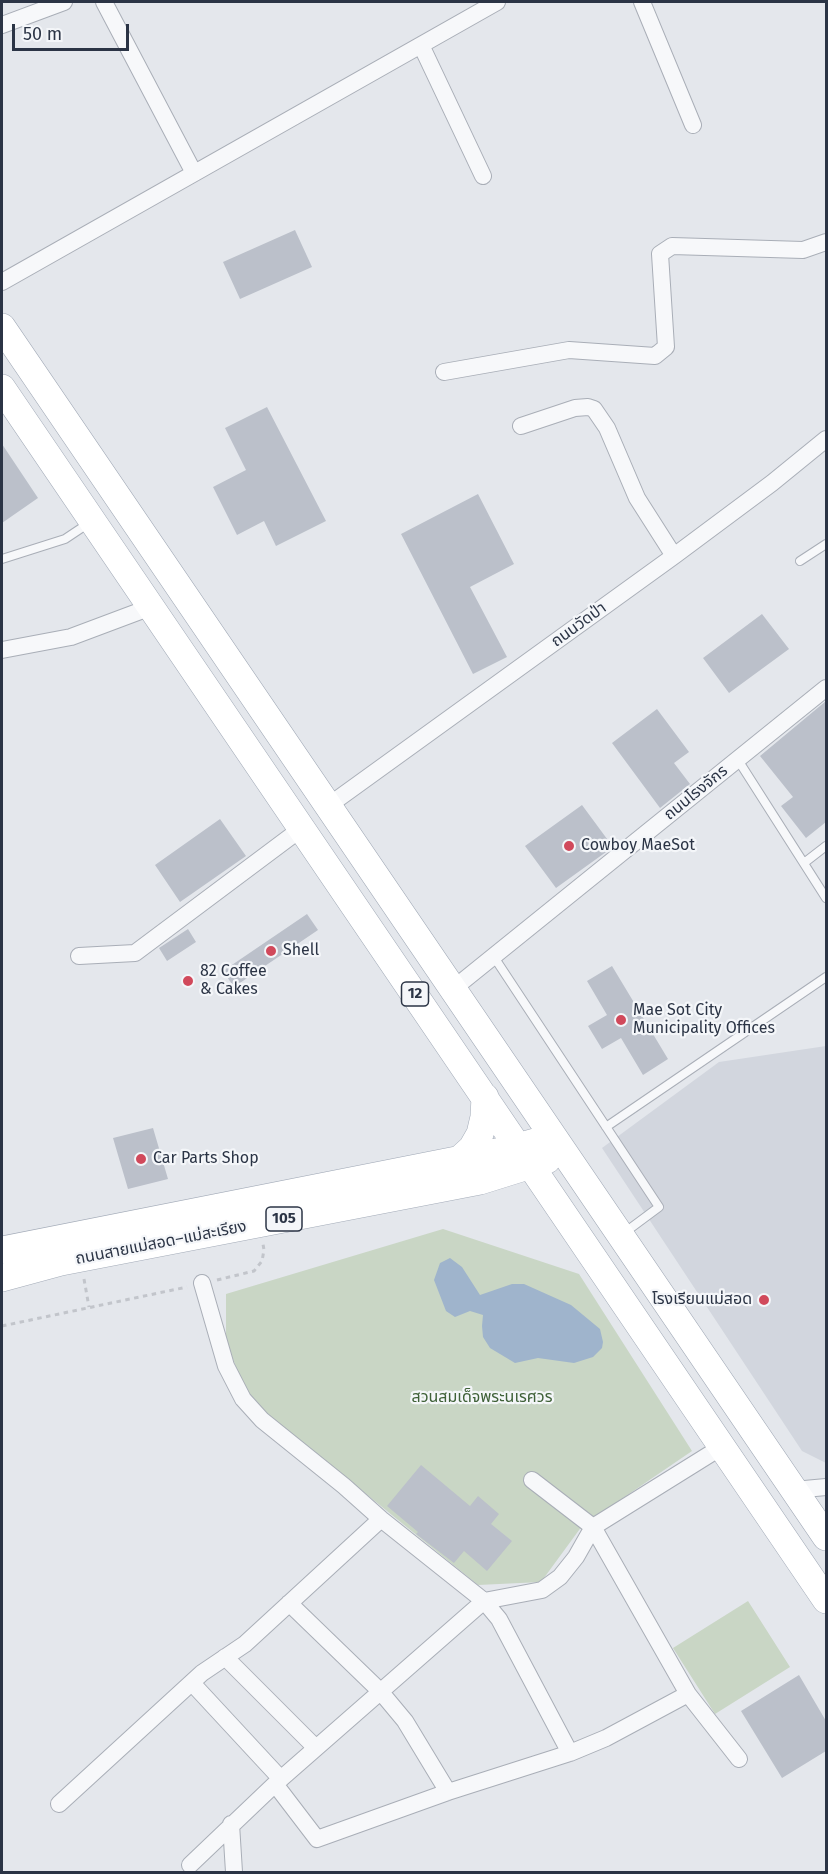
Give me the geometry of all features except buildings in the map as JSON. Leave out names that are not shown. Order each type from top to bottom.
[{"type":"main road","name":"12","points":[[2,327],[826,1537]]},
{"type":"main road","name":"12","points":[[2,388],[826,1600]]},
{"type":"main road","points":[[126,571],[154,551]]},
{"type":"main road","points":[[460,1159],[472,1148],[480,1134],[485,1096]]},
{"type":"main road","name":"ถนนสายแม่สอด–แม่สะเรียง","points":[[2,1250],[66,1254],[259,1224],[480,1181],[525,1156],[560,1145]]},
{"type":"main road","name":"ถนนสายแม่สอด–แม่สะเรียง","points":[[2,1278],[66,1254],[460,1159],[525,1156]]},
{"type":"main road","points":[[480,1181],[524,1190],[540,1197],[569,1220]]},
{"type":"street","points":[[2,25],[35,7],[64,2]]},
{"type":"street","points":[[104,2],[194,173]]},
{"type":"street","points":[[2,282],[497,2]]},
{"type":"street","points":[[642,2],[693,125]]},
{"type":"street","points":[[421,45],[483,176]]},
{"type":"street","points":[[444,372],[569,350],[655,356],[666,347],[660,254],[672,246],[803,250],[826,242]]},
{"type":"street","points":[[521,426],[575,408],[594,409],[607,428],[637,498],[674,556]]},
{"type":"street","name":"ถนนวัดป่า","points":[[328,806],[674,556],[772,483],[826,439]]},
{"type":"street","points":[[2,650],[71,637],[151,607]]},
{"type":"street","name":"ถนนโรงจักร","points":[[453,989],[826,688]]},
{"type":"street","points":[[79,956],[135,952],[302,828]]},
{"type":"street","points":[[202,1283],[226,1366],[243,1399],[262,1420],[344,1486],[381,1520],[484,1601],[499,1618],[570,1753]]},
{"type":"street","points":[[190,1865],[278,1781],[484,1601],[542,1590],[560,1577],[576,1557],[593,1527],[723,1446]]},
{"type":"street","points":[[532,1480],[593,1527],[688,1694],[739,1759]]},
{"type":"street","points":[[794,1490],[826,1487]]},
{"type":"street","points":[[59,1804],[192,1683],[245,1644],[381,1520]]},
{"type":"street","points":[[289,1603],[380,1691],[405,1721],[448,1792]]},
{"type":"street","points":[[225,1657],[316,1748]]},
{"type":"street","points":[[192,1683],[278,1781],[318,1839],[448,1792],[570,1753],[606,1738],[688,1694]]},
{"type":"street","points":[[231,1824],[234,1872]]},
{"type":"lane","points":[[2,559],[65,539],[92,521]]},
{"type":"lane","points":[[800,561],[826,544]]},
{"type":"lane","points":[[738,760],[826,898]]},
{"type":"lane","points":[[804,863],[826,846]]},
{"type":"lane","points":[[494,957],[659,1207],[621,1235]]},
{"type":"lane","points":[[606,1127],[826,977]]},
{"type":"path","points":[[2,1326],[254,1271],[262,1261],[264,1250],[259,1224]]},
{"type":"path","points":[[66,1254],[89,1307]]},
{"type":"shaded area","name":"โรงเรียนแม่สอด","points":[[826,1046],[826,1463],[802,1451],[602,1148],[719,1062]]},
{"type":"green space","name":"สวนสมเด็จพระนเรศวร","points":[[443,1229],[579,1274],[692,1451],[582,1526],[541,1582],[478,1585],[248,1398],[226,1341],[226,1294]]},
{"type":"green space","points":[[748,1601],[790,1667],[715,1714],[673,1648]]},
{"type":"water","points":[[450,1258],[462,1267],[480,1295],[512,1284],[524,1284],[571,1305],[600,1329],[602,1348],[593,1357],[574,1363],[538,1358],[515,1363],[490,1348],[483,1337],[483,1315],[470,1311],[455,1317],[446,1311],[434,1280],[440,1263]]},
{"type":"place","name":"Cowboy MaeSot","points":[[569,846]]},
{"type":"place","name":"Shell","points":[[271,951]]},
{"type":"place","name":"82 Coffee & Cakes","points":[[188,981]]},
{"type":"place","name":"Mae Sot City Municipality Offices","points":[[621,1020]]},
{"type":"place","name":"Car Parts Shop","points":[[141,1159]]},
{"type":"place","name":"โรงเรียนแม่สอด","points":[[764,1300]]}]
